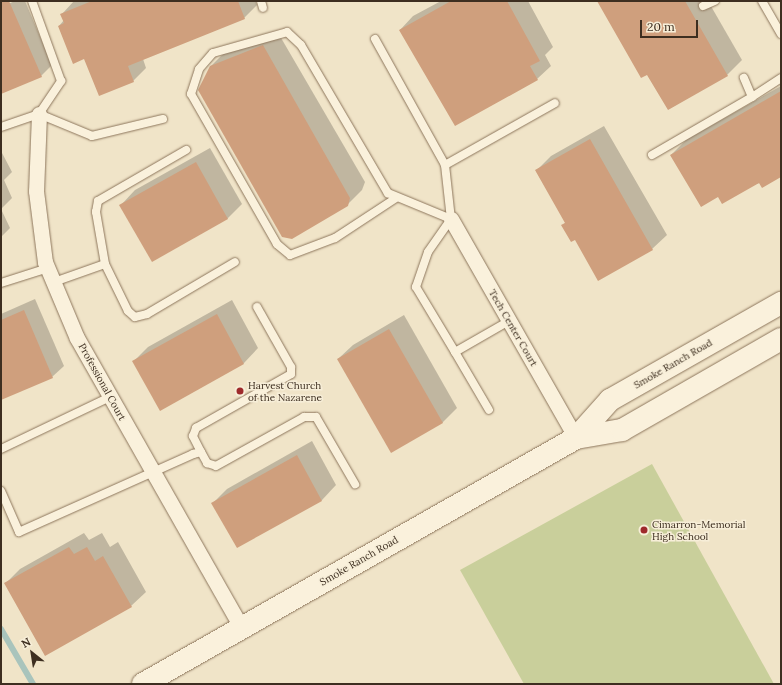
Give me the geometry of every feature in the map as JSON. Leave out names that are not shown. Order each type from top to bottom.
[{"type":"main road","name":"Smoke Ranch Road","points":[[143,684],[576,438],[610,400],[781,303]]},
{"type":"main road","name":"Smoke Ranch Road","points":[[576,438],[622,430],[781,339]]},
{"type":"street","name":"Professional Court","points":[[39,114],[36,191],[48,268],[77,338],[241,627]]},
{"type":"street","name":"Tech Center Court","points":[[451,219],[576,438]]},
{"type":"lane","points":[[1,126],[39,114],[61,81],[32,1]]},
{"type":"lane","points":[[703,6],[715,1]]},
{"type":"lane","points":[[762,1],[781,34]]},
{"type":"lane","points":[[396,198],[335,238],[290,255],[277,244],[191,94],[199,69],[213,52],[287,32],[301,45],[388,193],[396,198],[417,203],[451,219]]},
{"type":"lane","points":[[375,39],[445,165],[451,219],[428,252],[416,287],[489,410]]},
{"type":"lane","points":[[744,78],[752,97]]},
{"type":"lane","points":[[652,155],[752,97],[781,78]]},
{"type":"lane","points":[[445,165],[555,103]]},
{"type":"lane","points":[[39,114],[92,136],[164,119]]},
{"type":"lane","points":[[186,150],[98,201],[96,212],[105,264],[128,311],[135,317],[147,314],[235,262]]},
{"type":"lane","points":[[54,282],[105,264]]},
{"type":"lane","points":[[1,283],[48,268]]},
{"type":"lane","points":[[257,307],[291,367],[291,374],[196,428],[193,436],[207,463],[216,466],[304,417],[316,417],[355,484]]},
{"type":"lane","points":[[455,352],[509,322]]},
{"type":"lane","points":[[1,449],[110,397]]},
{"type":"lane","points":[[1,491],[19,532],[201,452]]},
{"type":"green space","points":[[652,464],[774,684],[524,684],[460,570]]},
{"type":"building","points":[[1,1],[9,1],[42,77],[1,94]]},
{"type":"building","points":[[92,1],[238,1],[245,19],[128,66],[134,82],[99,96],[84,59],[73,64],[58,26],[64,23],[60,14]]},
{"type":"building","points":[[451,1],[507,1],[540,61],[530,66],[538,80],[455,126],[399,30]]},
{"type":"building","points":[[597,1],[685,1],[728,76],[668,110],[647,75],[641,78]]},
{"type":"building","points":[[263,45],[350,198],[348,206],[292,239],[282,237],[198,90],[210,66]]},
{"type":"building","points":[[781,91],[781,177],[762,188],[759,183],[722,204],[718,197],[701,207],[670,155]]},
{"type":"building","points":[[590,139],[653,250],[598,281],[575,240],[571,242],[561,225],[565,223],[535,170]]},
{"type":"building","points":[[196,162],[228,219],[152,262],[119,205]]},
{"type":"building","points":[[24,310],[53,378],[1,400],[1,320]]},
{"type":"building","points":[[217,314],[244,364],[160,411],[132,361]]},
{"type":"building","points":[[389,329],[443,423],[391,453],[337,359]]},
{"type":"building","points":[[297,455],[322,501],[237,548],[211,503]]},
{"type":"building","points":[[69,547],[74,554],[87,547],[95,561],[103,556],[132,607],[45,656],[4,583]]},
{"type":"waterway","points":[[1,629],[33,684]]},
{"type":"place","name":"Harvest Church of the Nazarene","points":[[240,391]]},
{"type":"place","name":"Cimarron-Memorial High School","points":[[644,530]]}]
